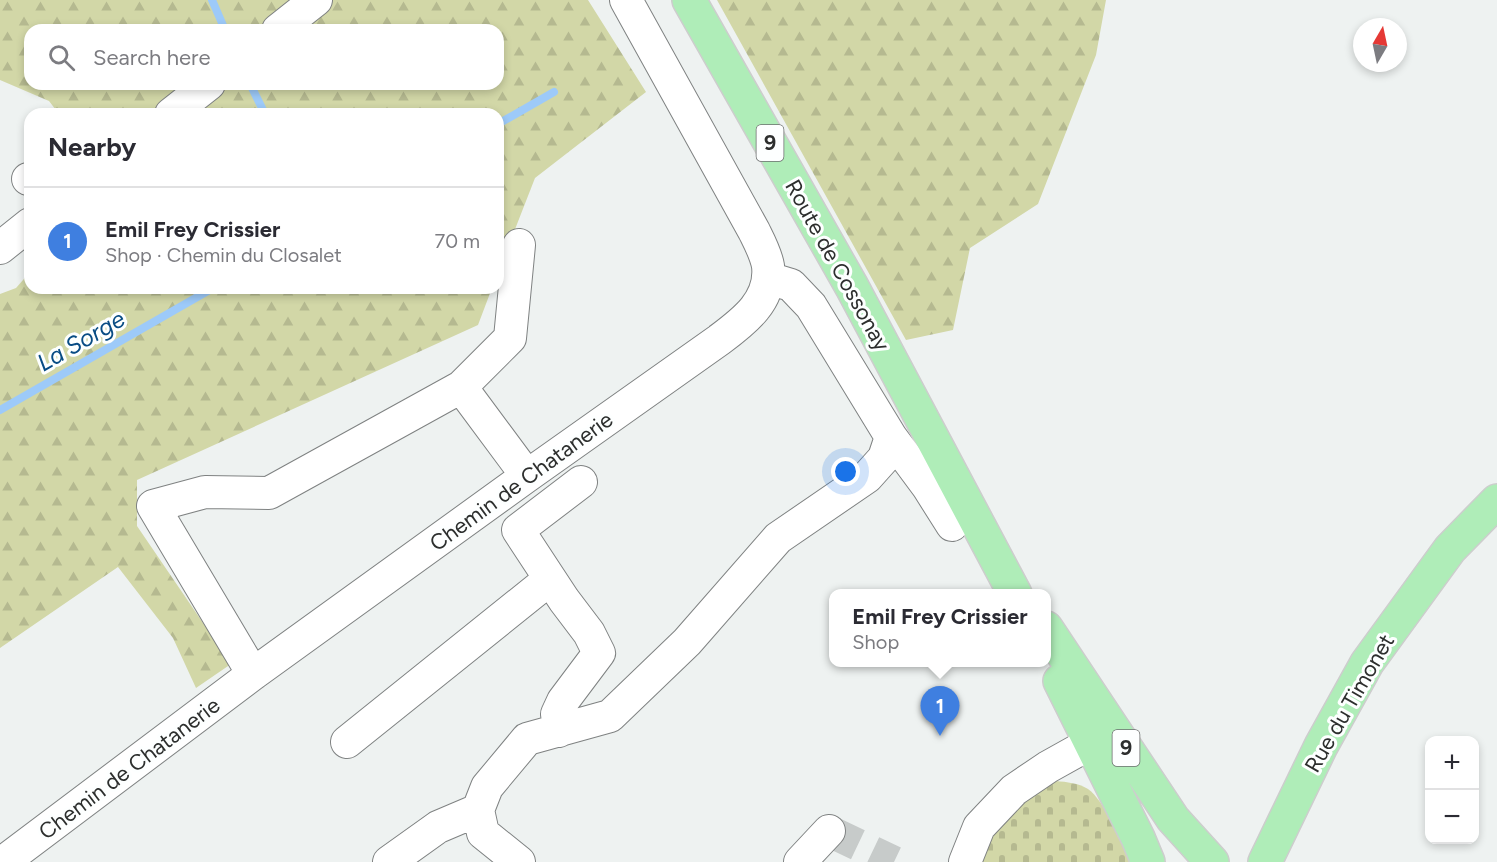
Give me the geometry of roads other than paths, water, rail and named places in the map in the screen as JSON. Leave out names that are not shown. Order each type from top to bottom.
[{"type":"main road","name":"Route de Cossonay","points":[[689,0],[852,287],[1012,589]]},
{"type":"main road","name":"Rue du Timonet","points":[[1265,862],[1321,746],[1367,663],[1450,549],[1497,501]]},
{"type":"main road","name":"Route de Cossonay","points":[[983,532],[1021,589]]},
{"type":"main road","name":"9","points":[[1051,634],[1173,819],[1212,862]]},
{"type":"main road","name":"9","points":[[1051,663],[1148,862]]},
{"type":"street","points":[[286,24],[316,0]]},
{"type":"street","points":[[626,0],[754,231],[765,254],[768,278],[791,285],[811,306],[891,437],[928,487],[952,525]]},
{"type":"street","points":[[179,108],[201,90]]},
{"type":"street","points":[[0,248],[24,230]]},
{"type":"street","points":[[254,674],[153,506],[205,492],[269,493],[461,387],[510,338],[519,245]]},
{"type":"street","name":"Chemin de Chatanerie","points":[[8,862],[10,857],[254,674],[744,322],[763,296],[768,278]]},
{"type":"street","points":[[461,387],[527,476]]},
{"type":"street","points":[[519,862],[483,833],[478,810],[487,787],[527,739],[610,717],[687,642],[778,538],[867,477],[884,458],[891,437]]},
{"type":"street","points":[[559,731],[557,714],[563,700],[599,653],[589,633],[518,530],[581,482]]},
{"type":"street","points":[[347,742],[550,579]]},
{"type":"street","points":[[965,862],[979,827],[1014,790],[1091,742]]},
{"type":"street","points":[[389,862],[438,827],[478,810]]},
{"type":"street","points":[[800,862],[830,831]]},
{"type":"waterway","points":[[212,0],[222,24]]},
{"type":"waterway","points":[[253,90],[262,108]]},
{"type":"waterway","name":"La Sorge","points":[[504,121],[554,92]]},
{"type":"waterway","name":"La Sorge","points":[[0,410],[203,294]]},
{"type":"tunnel","points":[[829,831],[894,862]]},
{"type":"place","name":"Emil Frey Crissier","points":[[940,736]]}]
